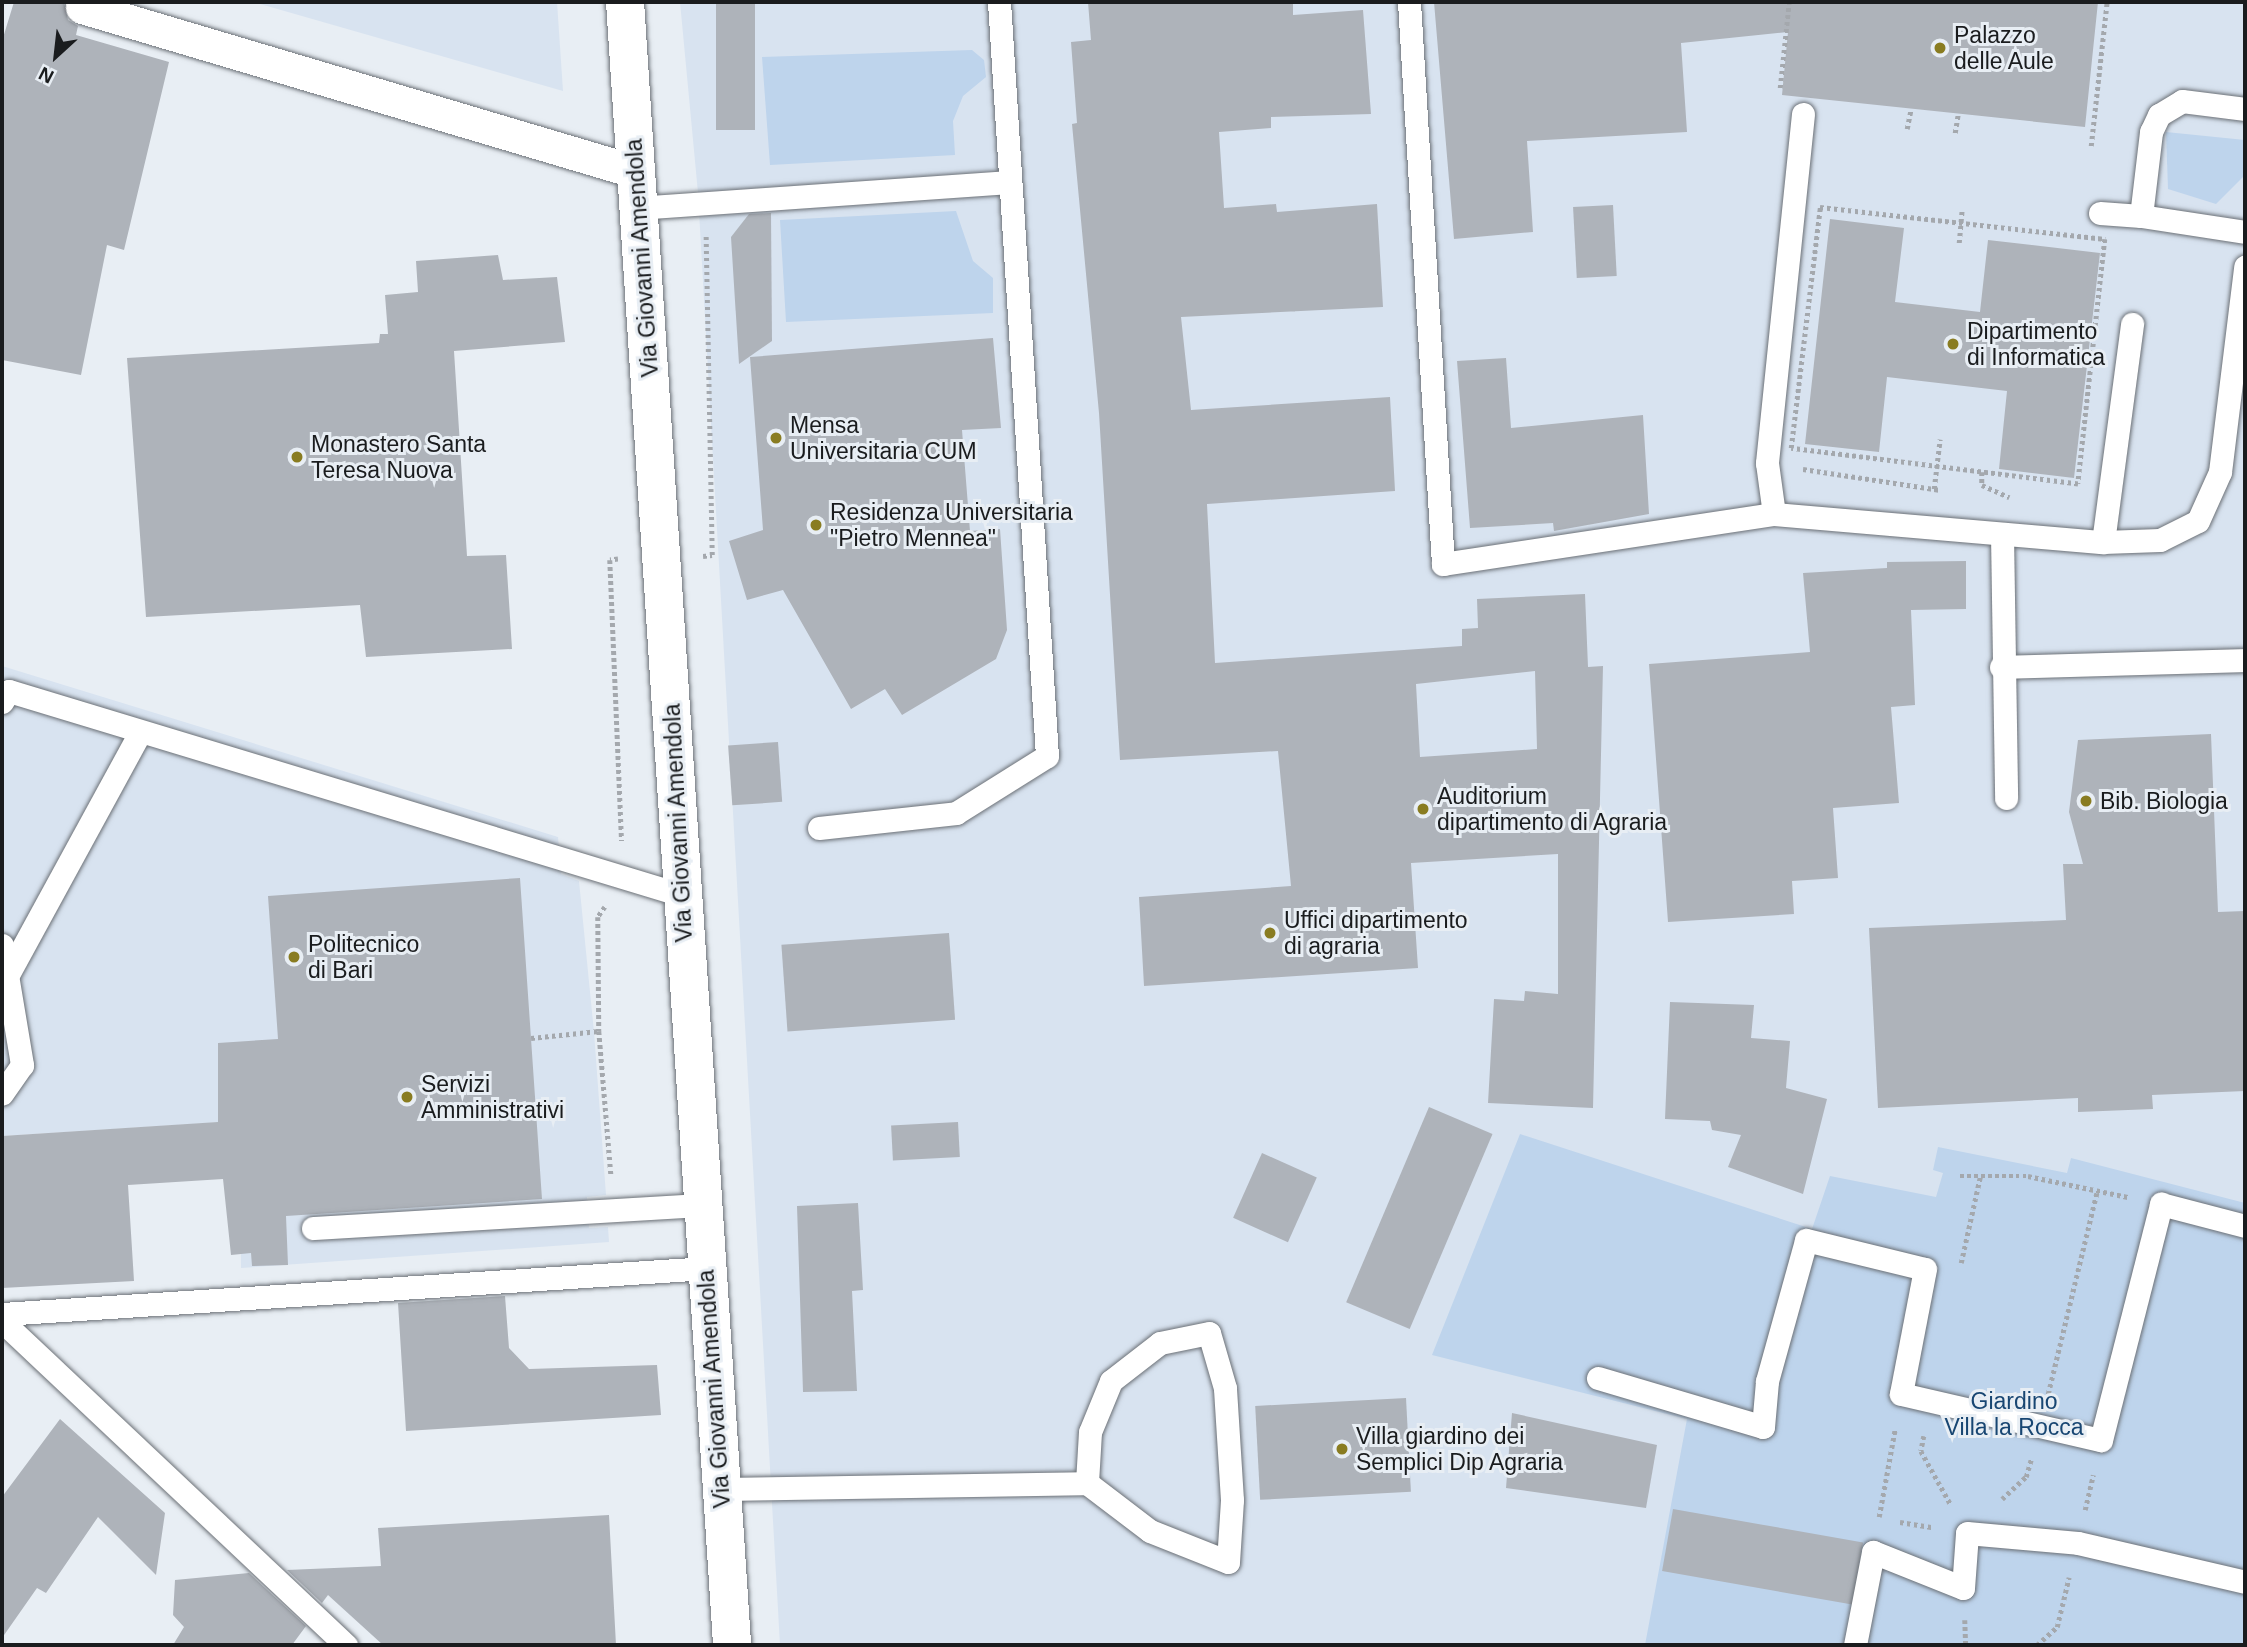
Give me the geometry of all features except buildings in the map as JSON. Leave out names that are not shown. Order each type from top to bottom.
[{"type":"main road","name":"Via Giovanni Amendola","points":[[625,2],[719,1489],[732,1645]]},
{"type":"street","points":[[82,7],[637,190]]},
{"type":"lane","points":[[819,828],[957,813],[1046,756],[999,2]]},
{"type":"lane","points":[[1409,2],[1443,564],[1774,514],[2103,542],[2160,540],[2198,521],[2220,472],[2245,267]]},
{"type":"lane","points":[[2141,216],[2151,132],[2160,115],[2182,101],[2245,109]]},
{"type":"lane","points":[[1774,514],[1768,463],[1803,114]]},
{"type":"lane","points":[[637,190],[1009,182]]},
{"type":"lane","points":[[2100,213],[2141,216],[2245,232]]},
{"type":"lane","points":[[2103,542],[2132,324]]},
{"type":"lane","points":[[2002,534],[2001,667],[2006,798]]},
{"type":"lane","points":[[2001,667],[2245,660]]},
{"type":"lane","points":[[2,702],[9,691],[139,734],[682,895]]},
{"type":"lane","points":[[10,971],[139,734]]},
{"type":"lane","points":[[2,945],[10,971],[22,1065],[2,1094]]},
{"type":"lane","points":[[1598,1378],[1763,1427],[1767,1381],[1806,1240],[1925,1269],[1901,1394],[1930,1405],[2101,1440],[2161,1204],[2245,1226]]},
{"type":"lane","points":[[313,1228],[701,1205]]},
{"type":"lane","points":[[2,1314],[706,1268]]},
{"type":"lane","points":[[2,1321],[346,1645]]},
{"type":"lane","points":[[719,1489],[1087,1483],[1150,1531],[1228,1562],[1232,1500],[1225,1388],[1209,1333],[1160,1343],[1111,1381],[1090,1432],[1087,1483]]},
{"type":"lane","points":[[1856,1645],[1872,1552],[1963,1588],[1967,1533],[2078,1543],[2245,1582]]},
{"type":"path","points":[[1778,103],[1789,2]]},
{"type":"path","points":[[2091,146],[2107,2]]},
{"type":"path","points":[[1907,129],[1911,108]]},
{"type":"path","points":[[1955,133],[1958,113]]},
{"type":"path","points":[[1781,452],[1811,197]]},
{"type":"path","points":[[1820,207],[1961,222],[2105,239],[2078,484],[1791,448],[1820,207]]},
{"type":"path","points":[[1959,243],[1962,211]]},
{"type":"path","points":[[1791,467],[1947,491]]},
{"type":"path","points":[[1975,494],[2017,500],[1982,485],[1982,472]]},
{"type":"path","points":[[531,1038],[599,1031]]},
{"type":"path","points":[[1960,1177],[2028,1176],[2161,1204]]},
{"type":"path","points":[[1960,1271],[1980,1177]]},
{"type":"path","points":[[1872,1552],[1901,1394]]},
{"type":"path","points":[[1930,1405],[1921,1451],[1952,1508]]},
{"type":"shaded area","points":[[253,2],[557,2],[563,91]]},
{"type":"shaded area","points":[[680,2],[2245,2],[2245,1645],[780,1645],[698,193]]},
{"type":"shaded area","name":"Politecnico di Bari","points":[[2,666],[558,837],[561,874],[579,881],[594,1032],[606,1195],[587,1197],[589,1228],[608,1227],[609,1242],[241,1268],[240,1121],[2,1136]]},
{"type":"green space","points":[[972,50],[984,60],[986,77],[963,96],[953,121],[955,155],[770,165],[762,57]]},
{"type":"green space","points":[[2166,132],[2245,140],[2245,175],[2216,204],[2168,189]]},
{"type":"green space","points":[[956,211],[973,261],[993,278],[993,313],[786,322],[780,220]]},
{"type":"green space","name":"Giardino Villa la Rocca","points":[[1520,1134],[1812,1229],[1830,1176],[1936,1197],[1943,1173],[1933,1170],[1938,1147],[2067,1173],[2071,1158],[2245,1203],[2245,1645],[1645,1645],[1687,1419],[1432,1355]]},
{"type":"place","name":"Palazzo delle Aule","points":[[1940,48]]},
{"type":"place","name":"Dipartimento di Informatica","points":[[1953,344]]},
{"type":"place","name":"Mensa Universitaria CUM","points":[[776,438]]},
{"type":"place","name":"Monastero Santa Teresa Nuova","points":[[297,457]]},
{"type":"place","name":"Residenza Universitaria \"Pietro Mennea\"","points":[[816,525]]},
{"type":"place","name":"Bib. Biologia","points":[[2086,801]]},
{"type":"place","name":"Auditorium dipartimento di Agraria","points":[[1423,809]]},
{"type":"place","name":"Uffici dipartimento di agraria","points":[[1270,933]]},
{"type":"place","name":"Politecnico di Bari","points":[[294,957]]},
{"type":"place","name":"Servizi Amministrativi","points":[[407,1097]]},
{"type":"place","name":"Villa giardino dei Semplici Dip Agraria","points":[[1342,1449]]}]
